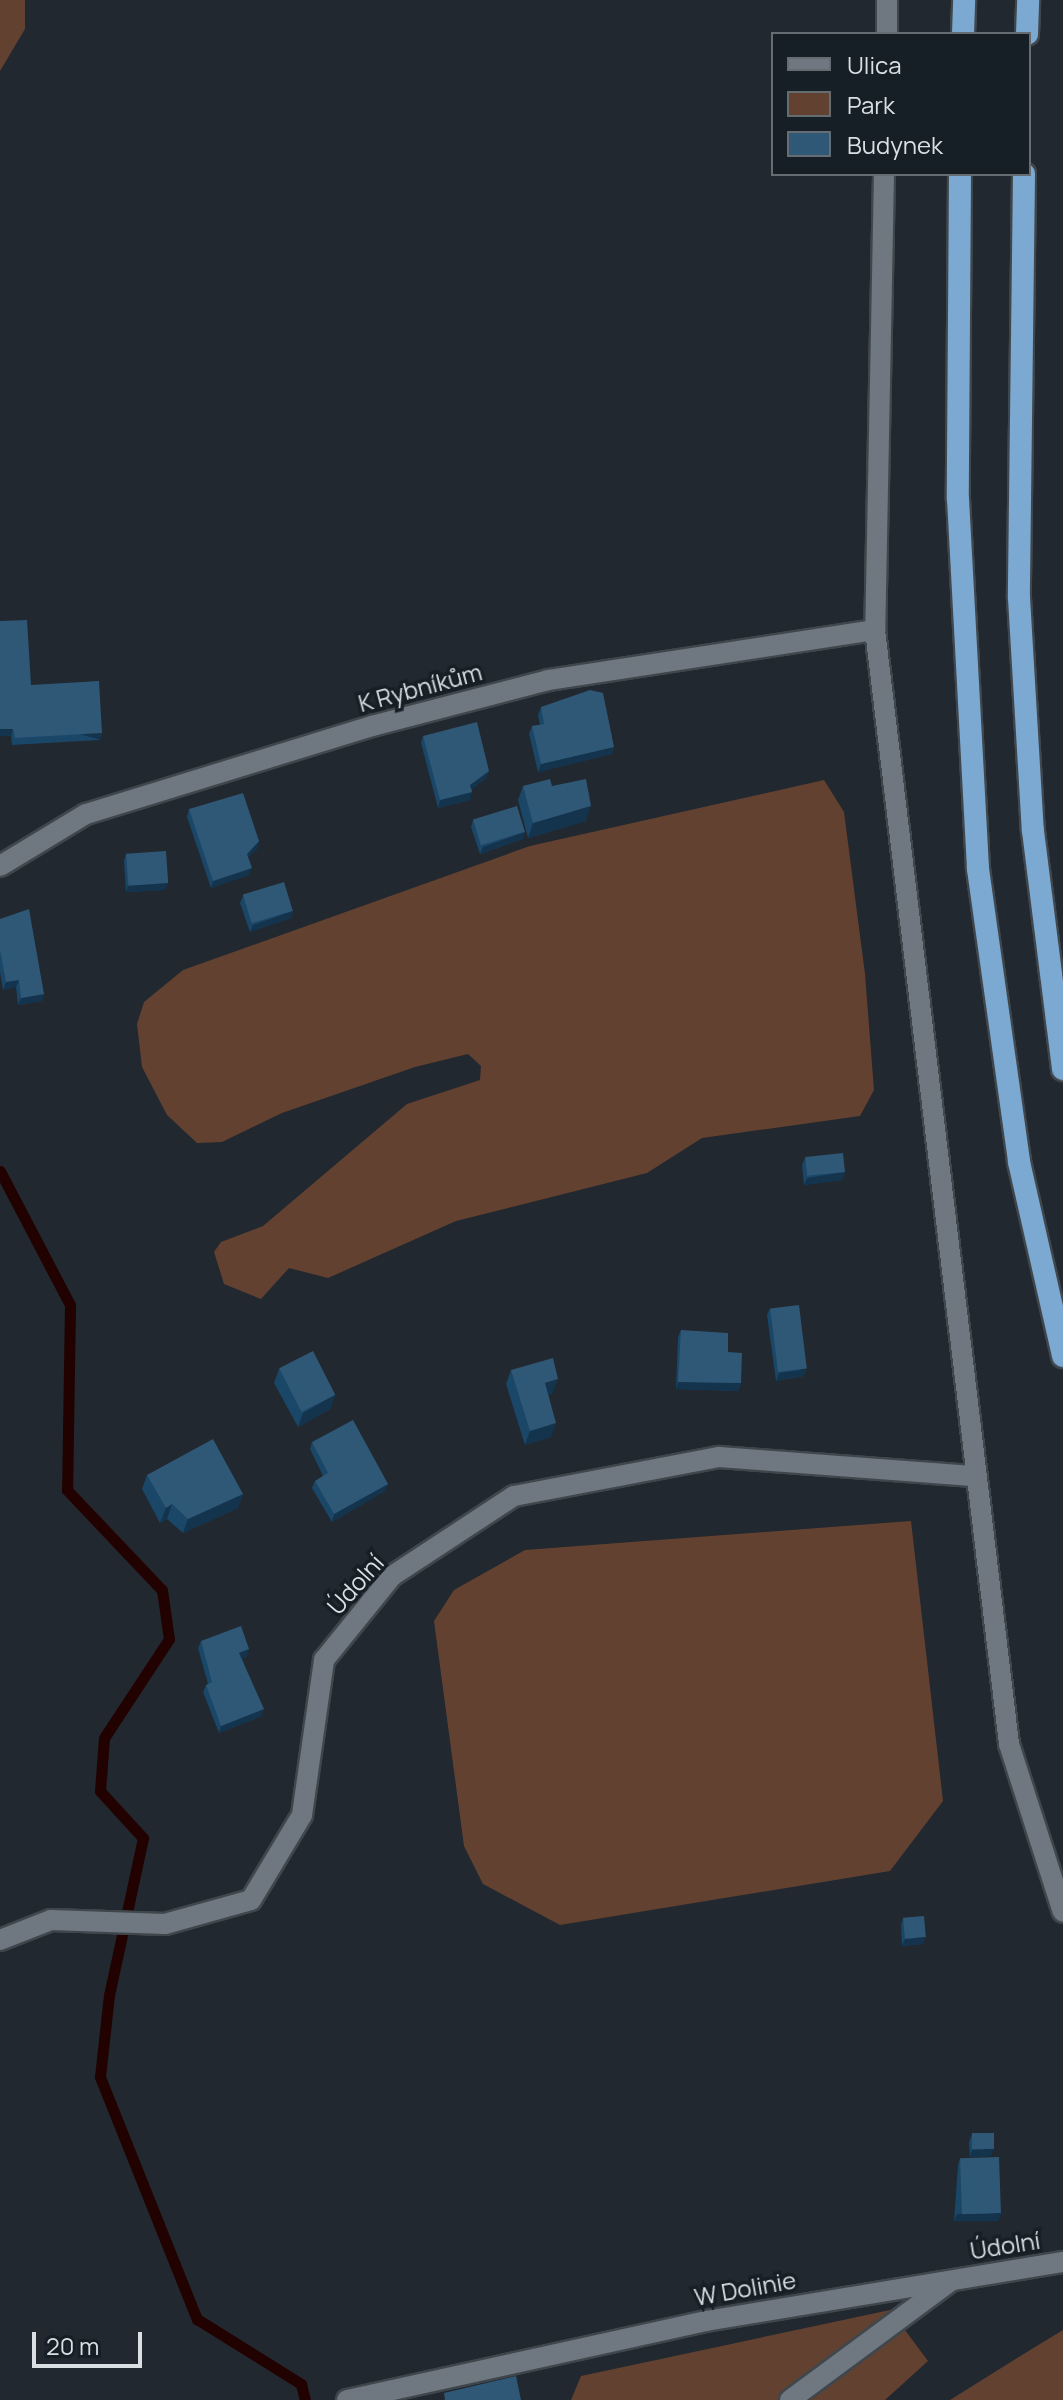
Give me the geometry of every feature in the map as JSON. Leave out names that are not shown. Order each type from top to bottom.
[{"type":"highway","points":[[963,32],[964,0]]},
{"type":"highway","points":[[1027,32],[1028,0]]},
{"type":"highway","points":[[960,176],[958,499],[976,854],[1008,1096],[1063,1356]]},
{"type":"highway","points":[[1024,176],[1019,598],[1033,831],[1063,1069]]},
{"type":"street","points":[[887,0],[887,32]]},
{"type":"street","points":[[884,176],[875,630],[972,1476],[1009,1744],[1063,1912]]},
{"type":"street","name":"K Rybníkům","points":[[0,866],[86,814],[372,726],[548,680],[875,630]]},
{"type":"street","name":"Údolní","points":[[0,1940],[51,1920],[165,1924],[251,1900],[302,1815],[324,1660],[392,1576],[514,1496],[719,1457],[972,1476]]},
{"type":"street","name":"Údolní","points":[[955,2279],[1063,2262]]},
{"type":"street","points":[[790,2400],[955,2279]]},
{"type":"street","name":"W Dolinie","points":[[347,2400],[597,2343],[955,2279]]},
{"type":"green space","points":[[0,0],[25,0],[25,29],[0,71]]},
{"type":"green space","points":[[824,780],[844,812],[865,974],[874,1090],[860,1116],[702,1138],[647,1173],[456,1221],[328,1278],[289,1268],[261,1299],[224,1284],[214,1252],[221,1242],[263,1226],[407,1104],[480,1080],[481,1066],[468,1054],[415,1067],[282,1113],[222,1142],[197,1143],[167,1115],[142,1067],[137,1024],[144,1002],[183,970],[530,846]]},
{"type":"green space","points":[[911,1521],[943,1801],[890,1871],[560,1925],[483,1884],[464,1846],[434,1621],[454,1590],[525,1550]]},
{"type":"green space","points":[[890,2310],[928,2361],[885,2400],[571,2400],[581,2376]]},
{"type":"green space","points":[[1063,2330],[1063,2400],[950,2400],[1035,2347]]},
{"type":"building","points":[[27,620],[31,685],[99,681],[102,733],[15,738],[13,729],[0,729],[0,621]]},
{"type":"building","points":[[590,690],[603,693],[614,747],[541,764],[532,726],[544,724],[541,707]]},
{"type":"building","points":[[477,722],[489,771],[470,785],[472,792],[440,800],[423,736]]},
{"type":"building","points":[[550,779],[552,786],[586,779],[591,806],[533,823],[523,786]]},
{"type":"building","points":[[243,793],[259,841],[247,854],[252,868],[213,881],[189,809]]},
{"type":"building","points":[[517,806],[525,832],[481,845],[473,819]]},
{"type":"building","points":[[166,851],[168,883],[128,886],[126,854]]},
{"type":"building","points":[[284,882],[293,911],[252,923],[243,895]]},
{"type":"building","points":[[29,909],[44,994],[21,998],[19,980],[6,982],[0,950],[0,919]]},
{"type":"building","points":[[843,1153],[845,1172],[807,1176],[805,1157]]},
{"type":"building","points":[[799,1305],[807,1369],[778,1372],[770,1309]]},
{"type":"building","points":[[681,1330],[728,1333],[728,1352],[742,1353],[741,1383],[678,1382]]},
{"type":"building","points":[[313,1351],[335,1395],[301,1412],[279,1368]]},
{"type":"building","points":[[553,1358],[558,1379],[545,1383],[556,1423],[530,1431],[511,1370]]},
{"type":"building","points":[[353,1420],[388,1484],[334,1514],[315,1481],[328,1473],[312,1442]]},
{"type":"building","points":[[213,1439],[243,1494],[188,1519],[172,1504],[166,1508],[147,1475]]},
{"type":"building","points":[[241,1626],[249,1649],[239,1653],[264,1709],[221,1726],[206,1685],[212,1682],[201,1641]]},
{"type":"building","points":[[924,1916],[926,1937],[905,1939],[903,1918]]},
{"type":"building","points":[[972,2133],[994,2133],[994,2149],[972,2149]]},
{"type":"building","points":[[999,2157],[1001,2213],[962,2214],[960,2158]]},
{"type":"building","points":[[516,2376],[521,2400],[445,2400],[444,2393]]},
{"type":"waterway","points":[[0,1171],[70,1305],[67,1490],[162,1590],[169,1639],[104,1738],[100,1791],[143,1838],[109,1995],[100,2077],[197,2319],[301,2384],[305,2400]]}]
